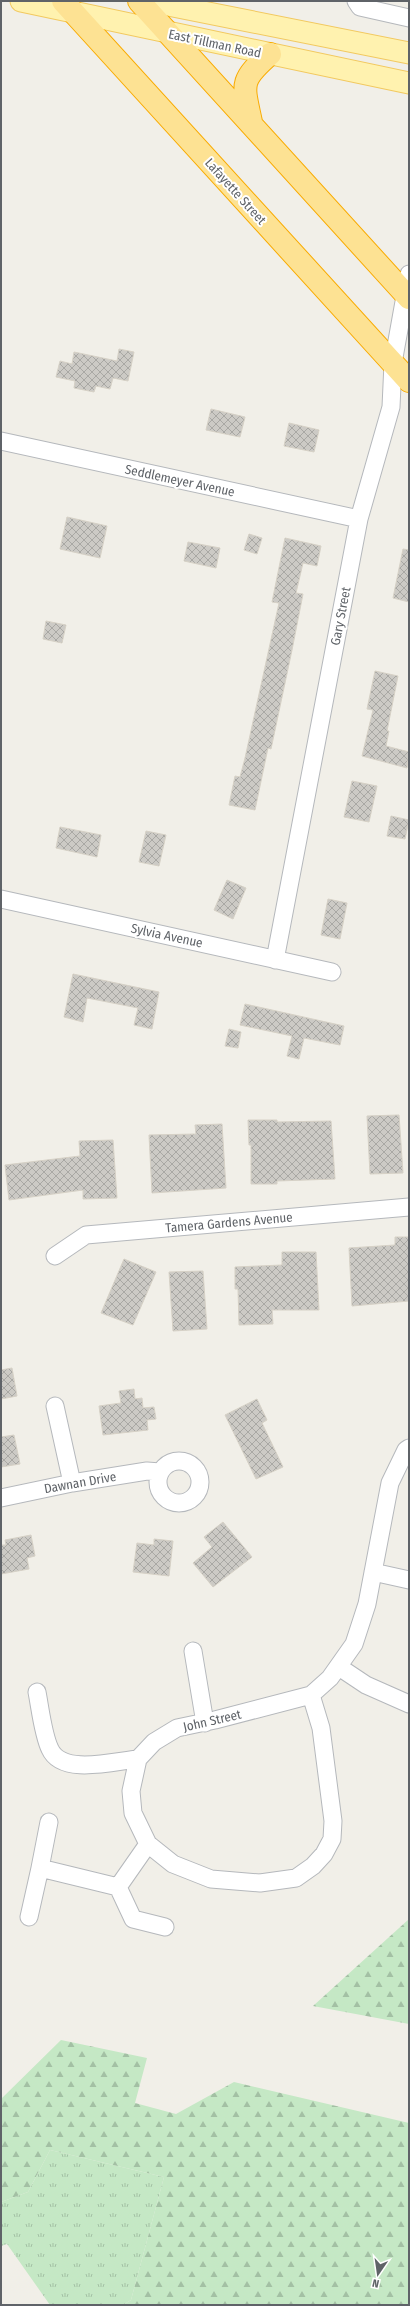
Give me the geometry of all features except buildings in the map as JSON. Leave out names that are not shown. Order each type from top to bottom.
[{"type":"highway","points":[[139,1],[251,124],[408,289]]},
{"type":"highway","name":"Lafayette Street","points":[[67,6],[409,381]]},
{"type":"highway","points":[[251,124],[244,92],[246,79],[251,71],[270,54]]},
{"type":"main road","name":"East Tillman Road","points":[[22,1],[67,6],[168,33],[409,83]]},
{"type":"main road","points":[[148,1],[409,53]]},
{"type":"street","points":[[356,1],[360,7],[409,18]]},
{"type":"street","name":"Gary Street","points":[[275,960],[359,519],[391,407],[393,363],[408,289]]},
{"type":"street","name":"Seddlemeyer Avenue","points":[[1,441],[359,519]]},
{"type":"street","name":"Sylvia Avenue","points":[[1,899],[332,972]]},
{"type":"street","name":"Tamera Gardens Avenue","points":[[55,1256],[86,1235],[409,1207]]},
{"type":"street","points":[[55,1406],[72,1483]]},
{"type":"street","name":"John Street","points":[[138,1759],[154,1742],[177,1728],[311,1694],[339,1667],[354,1644],[367,1604],[390,1483],[409,1448]]},
{"type":"street","name":"Dawnan Drive","points":[[1,1498],[72,1483],[147,1471],[160,1472]]},
{"type":"street","points":[[373,1572],[409,1580]]},
{"type":"street","points":[[193,1652],[205,1722]]},
{"type":"street","points":[[339,1667],[366,1686],[409,1704]]},
{"type":"street","points":[[37,1692],[50,1749],[61,1762],[75,1766],[138,1759],[131,1791],[131,1798],[133,1813],[148,1844],[173,1864],[211,1879],[260,1883],[296,1878],[313,1866],[324,1854],[332,1840],[333,1821],[322,1735],[311,1694]]},
{"type":"street","points":[[29,1916],[49,1822]]},
{"type":"street","points":[[118,1887],[148,1844]]},
{"type":"street","points":[[40,1868],[118,1887]]},
{"type":"street","points":[[118,1887],[133,1919],[164,1927]]},
{"type":"green space","points":[[409,1919],[409,2024],[313,2006]]},
{"type":"green space","points":[[61,2040],[147,2058],[135,2103],[176,2114],[234,2082],[409,2123],[409,2305],[123,2305],[131,2300],[164,2177],[50,2150],[28,2192],[1,2202],[1,2099]]},
{"type":"green space","points":[[50,2150],[164,2177],[131,2300],[123,2305],[50,2305],[7,2244],[1,2246],[1,2202],[28,2192]]}]
